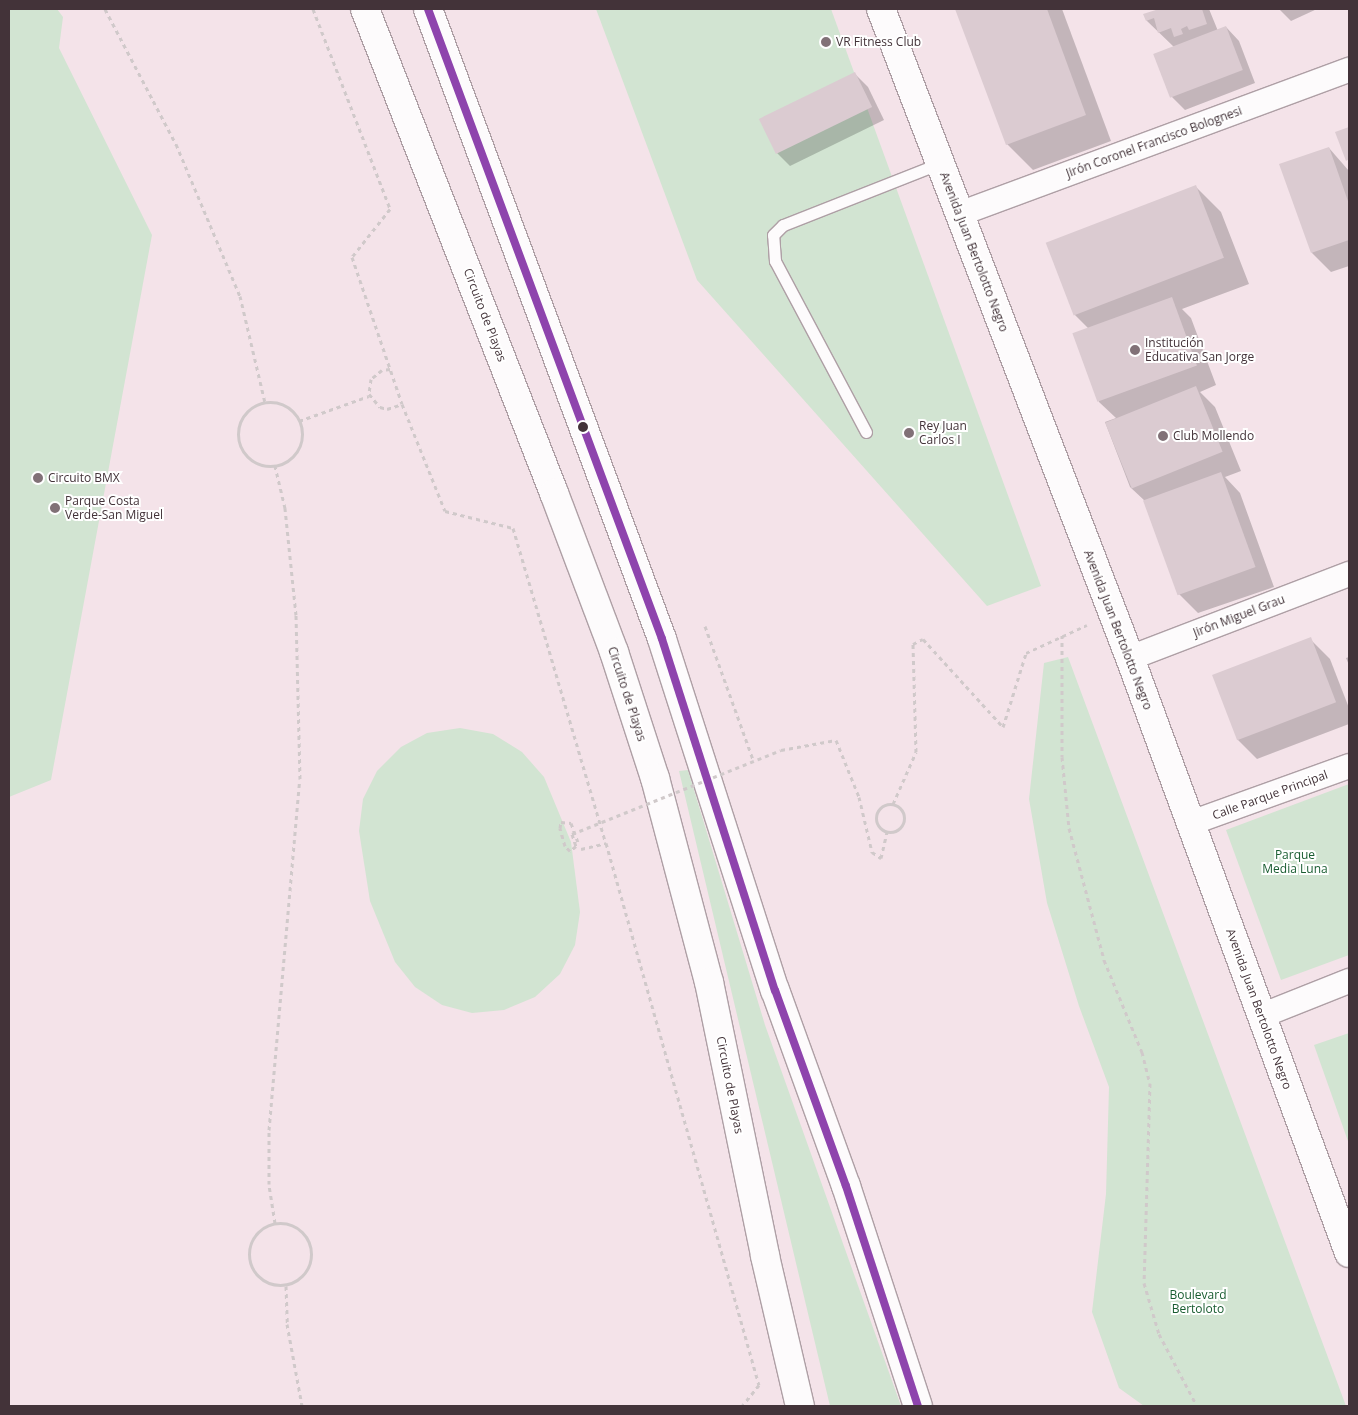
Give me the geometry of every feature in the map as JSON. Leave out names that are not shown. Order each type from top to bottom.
[{"type":"main road","name":"Circuito de Playas","points":[[365,9],[614,652],[655,778],[709,982],[765,1256],[800,1406]]},
{"type":"main road","points":[[428,9],[662,639],[775,990],[846,1186],[918,1406]]},
{"type":"main road","name":"Avenida Juan Bertolotto Negro","points":[[881,9],[1130,658],[1349,1253]]},
{"type":"street","name":"Jirón Coronel Francisco Bolognesi","points":[[959,214],[1349,70]]},
{"type":"street","name":"Jirón Miguel Grau","points":[[1130,658],[1349,574]]},
{"type":"street","name":"Calle Parque Principal","points":[[1192,823],[1349,766]]},
{"type":"street","points":[[1261,1016],[1349,981]]},
{"type":"lane","points":[[866,432],[775,261],[773,235],[783,225],[940,163]]},
{"type":"path","points":[[105,9],[176,144],[240,296],[265,403]]},
{"type":"path","points":[[313,9],[390,209],[352,257],[402,404],[445,511],[513,528],[606,843],[759,1385],[742,1406]]},
{"type":"path","points":[[390,369],[382,370],[370,379],[370,396],[380,407],[388,409],[402,404]]},
{"type":"path","points":[[299,421],[370,396]]},
{"type":"path","points":[[265,403],[288,408],[299,421],[301,442],[296,453],[275,466],[252,460],[239,439],[239,427],[244,416],[265,403]]},
{"type":"path","points":[[275,466],[285,508],[296,615],[300,780],[269,1130],[269,1184],[275,1223]]},
{"type":"path","points":[[705,626],[753,759]]},
{"type":"path","points":[[893,804],[916,752],[913,644],[923,639],[1004,727],[1026,653],[1081,626]]},
{"type":"path","points":[[1062,636],[1062,756],[1069,828],[1104,960],[1142,1052],[1150,1083],[1144,1283],[1159,1334],[1197,1406]]},
{"type":"path","points":[[578,842],[571,823],[562,822],[560,828],[565,846],[570,850],[576,846],[572,834],[753,759],[781,750],[836,740],[859,797],[872,852],[881,858],[887,832]]},
{"type":"path","points":[[893,804],[900,807],[904,821],[900,828],[887,832],[880,829],[876,815],[879,808],[893,804]]},
{"type":"path","points":[[581,849],[606,843]]},
{"type":"path","points":[[275,1223],[299,1228],[312,1249],[306,1273],[297,1282],[286,1286],[273,1285],[262,1280],[249,1259],[254,1236],[263,1227],[275,1223]]},
{"type":"path","points":[[286,1286],[287,1324],[302,1406]]},
{"type":"green space","name":"Parque Costa Verde-San Miguel","points":[[9,9],[57,9],[63,17],[59,48],[152,235],[51,780],[9,797]]},
{"type":"green space","name":"Rey Juan Carlos I","points":[[596,9],[831,9],[1041,586],[987,606],[697,280]]},
{"type":"green space","name":"Boulevard Bertoloto","points":[[1068,657],[1346,1406],[1144,1406],[1119,1388],[1092,1312],[1106,1194],[1109,1087],[1079,1006],[1047,903],[1029,799],[1044,663]]},
{"type":"green space","points":[[460,728],[493,734],[522,752],[544,777],[571,842],[580,912],[575,945],[560,974],[535,997],[504,1010],[472,1013],[442,1005],[415,987],[395,962],[370,901],[359,831],[363,799],[377,771],[401,747],[427,733]]},
{"type":"green space","points":[[688,770],[765,1025],[901,1406],[830,1406],[679,771]]},
{"type":"green space","name":"Parque Media Luna","points":[[1349,784],[1349,955],[1281,980],[1226,830]]},
{"type":"green space","points":[[1349,1033],[1349,1144],[1314,1045]]},
{"type":"building","points":[[955,9],[1047,9],[1086,115],[1006,145]]},
{"type":"building","points":[[1159,9],[1202,9],[1207,24],[1189,30],[1187,26],[1181,29],[1183,34],[1174,37],[1171,28],[1158,33],[1154,18],[1146,21],[1143,14]]},
{"type":"building","points":[[1226,26],[1243,70],[1170,98],[1153,54]]},
{"type":"building","points":[[855,72],[872,107],[776,154],[759,119]]},
{"type":"building","points":[[1349,127],[1349,159],[1346,161],[1335,132]]},
{"type":"building","points":[[1329,147],[1349,204],[1349,240],[1311,253],[1279,164]]},
{"type":"building","points":[[1196,185],[1224,258],[1074,316],[1046,243]]},
{"type":"building","name":"Institución Educativa San Jorge","points":[[1172,297],[1197,366],[1097,402],[1072,333]]},
{"type":"building","name":"Club Mollendo","points":[[1196,386],[1223,452],[1132,489],[1105,423]]},
{"type":"building","points":[[1221,472],[1256,567],[1178,595],[1143,500]]},
{"type":"building","points":[[1311,637],[1336,702],[1237,740],[1212,675]]},
{"type":"transit line","points":[[428,9],[662,639],[775,990],[846,1186],[918,1406]]},
{"type":"place","name":"VR Fitness Club","points":[[826,42]]},
{"type":"place","name":"Institución Educativa San Jorge","points":[[1135,350]]},
{"type":"place","name":"Rey Juan Carlos I","points":[[909,433]]},
{"type":"place","name":"Club Mollendo","points":[[1163,436]]},
{"type":"place","name":"Circuito BMX","points":[[38,478]]},
{"type":"place","name":"Parque Costa Verde-San Miguel","points":[[55,508]]}]
